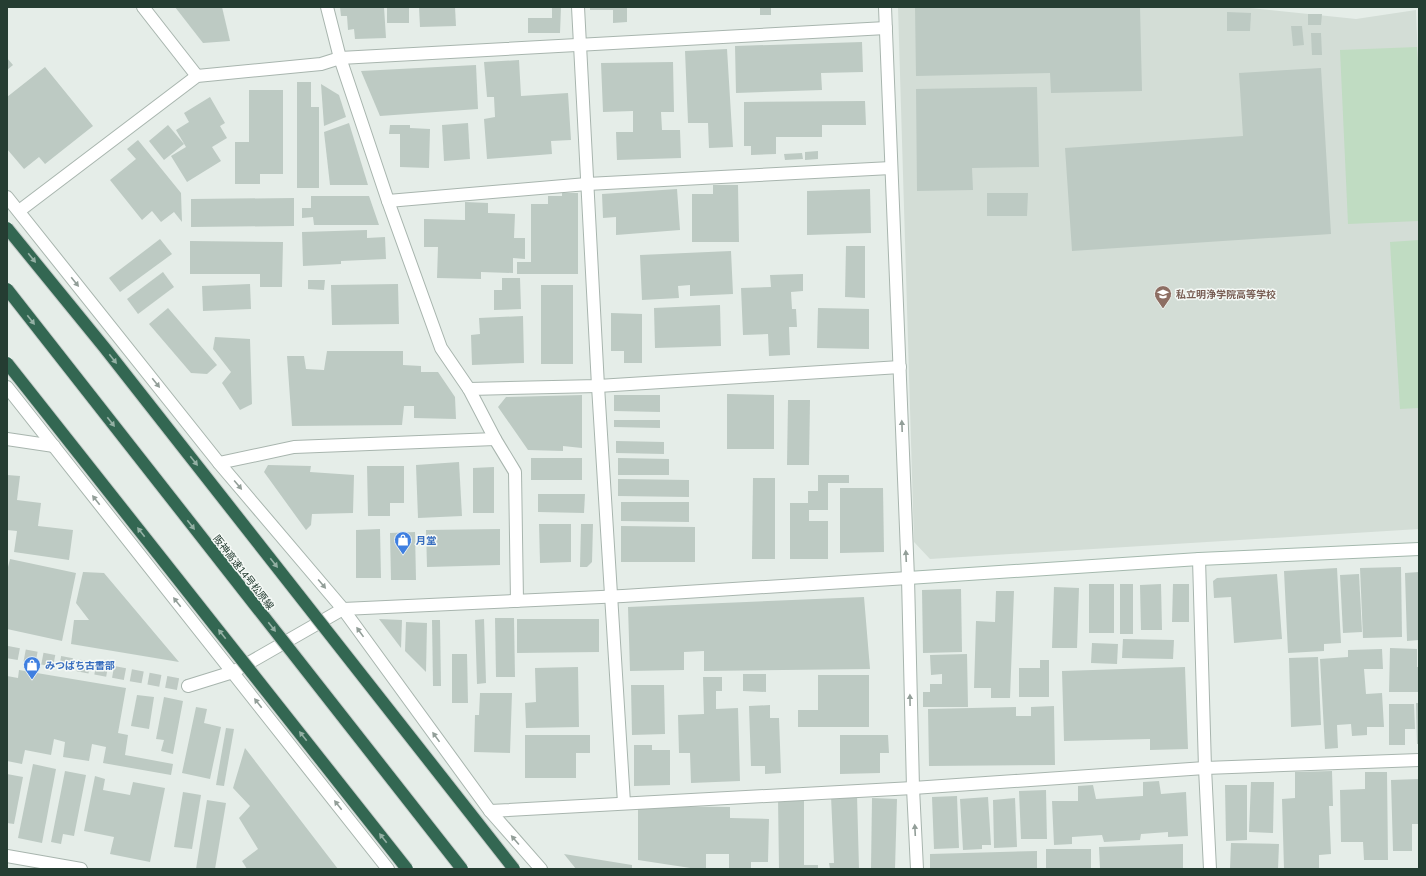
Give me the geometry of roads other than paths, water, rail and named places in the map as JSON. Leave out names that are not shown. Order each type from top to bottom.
[{"type":"highway","points":[[7,228],[109,354],[514,869]]},
{"type":"highway","name":"阪神高速14号松原線","points":[[7,289],[462,869]]},
{"type":"highway","points":[[7,363],[407,869]]},
{"type":"street","points":[[143,7],[198,76]]},
{"type":"street","points":[[327,7],[340,58],[388,201],[441,348],[469,389],[495,439],[516,472],[517,601]]},
{"type":"street","points":[[578,7],[598,386],[624,803]]},
{"type":"street","points":[[885,7],[908,578],[912,788],[917,869]]},
{"type":"street","points":[[19,211],[198,76],[321,64],[340,58],[886,28]]},
{"type":"street","points":[[388,201],[587,184],[891,168]]},
{"type":"street","points":[[7,197],[219,463],[343,609],[490,811],[541,869]]},
{"type":"street","points":[[469,389],[598,386],[900,367]]},
{"type":"street","points":[[7,387],[388,869]]},
{"type":"street","points":[[7,439],[54,446]]},
{"type":"street","points":[[219,463],[294,447],[495,439]]},
{"type":"street","points":[[188,686],[233,672],[343,609],[623,596],[1199,559],[1419,549]]},
{"type":"street","points":[[1199,559],[1204,768],[1210,869]]},
{"type":"street","points":[[490,811],[912,788],[1204,768],[1419,760]]},
{"type":"street","points":[[7,856],[80,869]]},
{"type":"tunnel","points":[[7,652],[188,686]]},
{"type":"place","name":"私立明浄学院高等学校","points":[[1163,309]]},
{"type":"place","name":"月堂","points":[[403,555]]},
{"type":"place","name":"みつばち古書部","points":[[32,680]]}]
